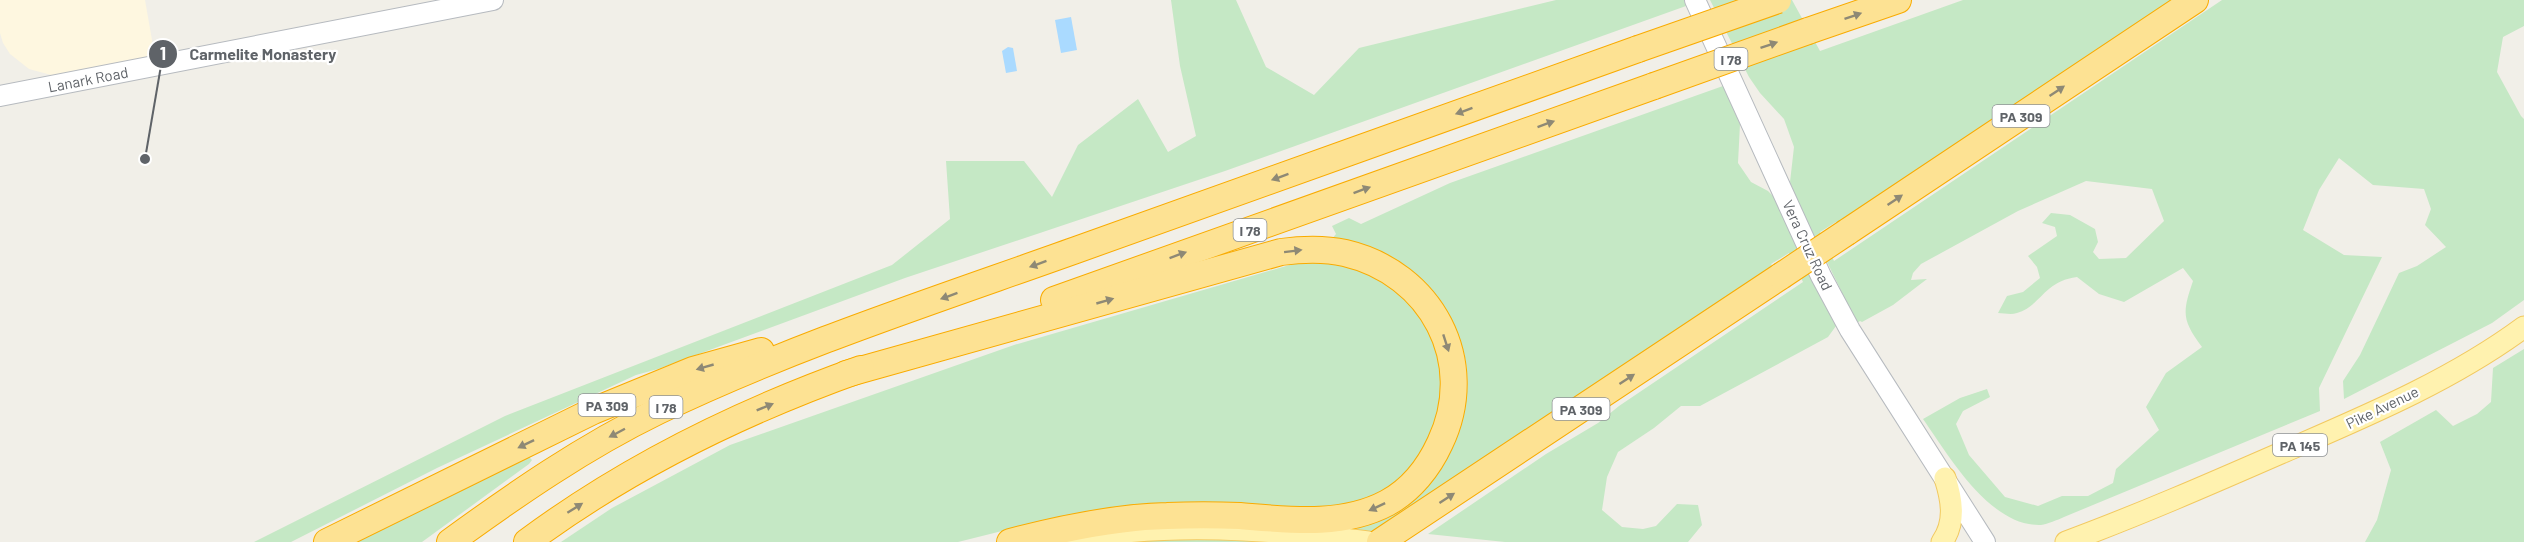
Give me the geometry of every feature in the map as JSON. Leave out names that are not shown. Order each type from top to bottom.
[{"type":"highway","name":"I 78","points":[[450,542],[506,501],[587,449],[657,411],[769,362],[903,312],[1778,0]]},
{"type":"highway","name":"I 78","points":[[527,542],[562,516],[644,466],[730,421],[846,374],[1898,0]]},
{"type":"highway","name":"PA 309","points":[[1380,542],[2195,0]]},
{"type":"highway","points":[[846,374],[1281,252],[1302,249],[1343,252],[1382,266],[1415,291],[1438,321],[1447,342],[1452,364],[1454,387],[1452,410],[1434,456],[1422,474],[1389,502],[1348,517],[1281,520],[1237,516],[1164,516],[1114,521],[1010,542]]},
{"type":"highway","name":"PA 309","points":[[327,542],[593,411],[693,370],[903,312]]},
{"type":"main road","name":"Lanark Road","points":[[0,96],[493,0]]},
{"type":"main road","name":"Vera Cruz Road","points":[[1695,0],[1821,276],[1850,330],[1945,478]]},
{"type":"main road","name":"Pike Avenue","points":[[2066,542],[2119,523],[2345,425],[2468,365],[2524,327]]},
{"type":"main road","points":[[1942,542],[1947,534],[1952,508],[1945,478]]},
{"type":"main road","points":[[1945,478],[1986,542]]},
{"type":"main road","points":[[1062,542],[1143,531],[1248,530],[1328,536],[1368,542]]},
{"type":"shaded area","points":[[0,0],[145,0],[155,57],[55,76],[29,69],[10,54],[3,43],[0,33]]},
{"type":"green space","points":[[1171,0],[1236,0],[1266,67],[1314,95],[1359,48],[1556,0],[1684,0],[1686,6],[1225,171],[905,278],[658,369],[636,375],[437,468],[291,542],[254,542],[505,416],[892,265],[950,219],[946,161],[1024,161],[1052,197],[1078,145],[1138,99],[1168,152],[1196,136],[1180,66]]},
{"type":"green space","points":[[1710,0],[1792,0],[1820,51],[1963,0],[2176,0],[1838,223],[1820,232],[1834,261],[2222,0],[2524,0],[2524,26],[2503,37],[2497,72],[2524,119],[2524,300],[2492,323],[2344,399],[2343,381],[2360,355],[2399,273],[2417,266],[2446,247],[2425,225],[2431,209],[2424,189],[2373,185],[2339,158],[2319,190],[2303,230],[2344,255],[2382,257],[2319,388],[2320,411],[2052,522],[2041,525],[2022,523],[1988,502],[1973,487],[1923,419],[1960,398],[1987,389],[1990,397],[1963,411],[1956,424],[1969,455],[2005,497],[2038,506],[2062,496],[2088,496],[2113,483],[2116,469],[2159,430],[2146,407],[2166,373],[2202,347],[2187,323],[2186,316],[2187,301],[2193,281],[2183,268],[2124,302],[2099,294],[2077,277],[2057,283],[2025,310],[2015,314],[1998,313],[2007,296],[2023,292],[2040,278],[2037,267],[2028,256],[2057,236],[2055,227],[2042,223],[2051,213],[2070,215],[2095,229],[2098,242],[2093,252],[2099,259],[2126,258],[2164,221],[2152,189],[2086,181],[2018,211],[1921,264],[1913,273],[1911,280],[1927,279],[1893,305],[1857,323],[1790,182],[1794,147],[1784,119],[1749,77]]},
{"type":"green space","points":[[1723,86],[1740,124],[1738,163],[1751,182],[1774,197],[1814,285],[1836,326],[1828,337],[1700,406],[1681,406],[1654,428],[1618,452],[1607,477],[1602,510],[1622,527],[1643,529],[1656,526],[1677,504],[1698,505],[1702,525],[1688,542],[1505,542],[1428,534],[1546,454],[1598,423],[1619,406],[1803,282],[1789,253],[1771,264],[1773,267],[1358,542],[1337,542],[1419,490],[1437,471],[1448,456],[1456,438],[1466,401],[1467,382],[1466,364],[1457,333],[1443,309],[1426,287],[1407,269],[1381,253],[1331,240],[1336,234],[1332,226],[1349,218],[1361,224],[1450,183]]},
{"type":"green space","points":[[1317,261],[1339,262],[1388,281],[1420,310],[1442,364],[1441,415],[1413,467],[1396,483],[1359,503],[1326,509],[1256,504],[1180,505],[1014,528],[958,542],[561,542],[612,508],[730,445],[1014,345],[1293,264]]},
{"type":"green space","points":[[2524,349],[2524,542],[2365,542],[2377,520],[2391,470],[2380,442],[2436,410],[2453,426],[2477,414],[2491,402],[2493,368]]},
{"type":"green space","points":[[528,456],[532,460],[529,464],[422,542],[354,542]]},
{"type":"green space","points":[[1202,536],[1282,542],[1100,542]]},
{"type":"water","points":[[1071,17],[1077,50],[1061,53],[1055,20]]},
{"type":"water","points":[[1008,47],[1013,48],[1017,71],[1006,73],[1002,51]]},
{"type":"place","name":"Carmelite Monastery","points":[[145,159]]}]
